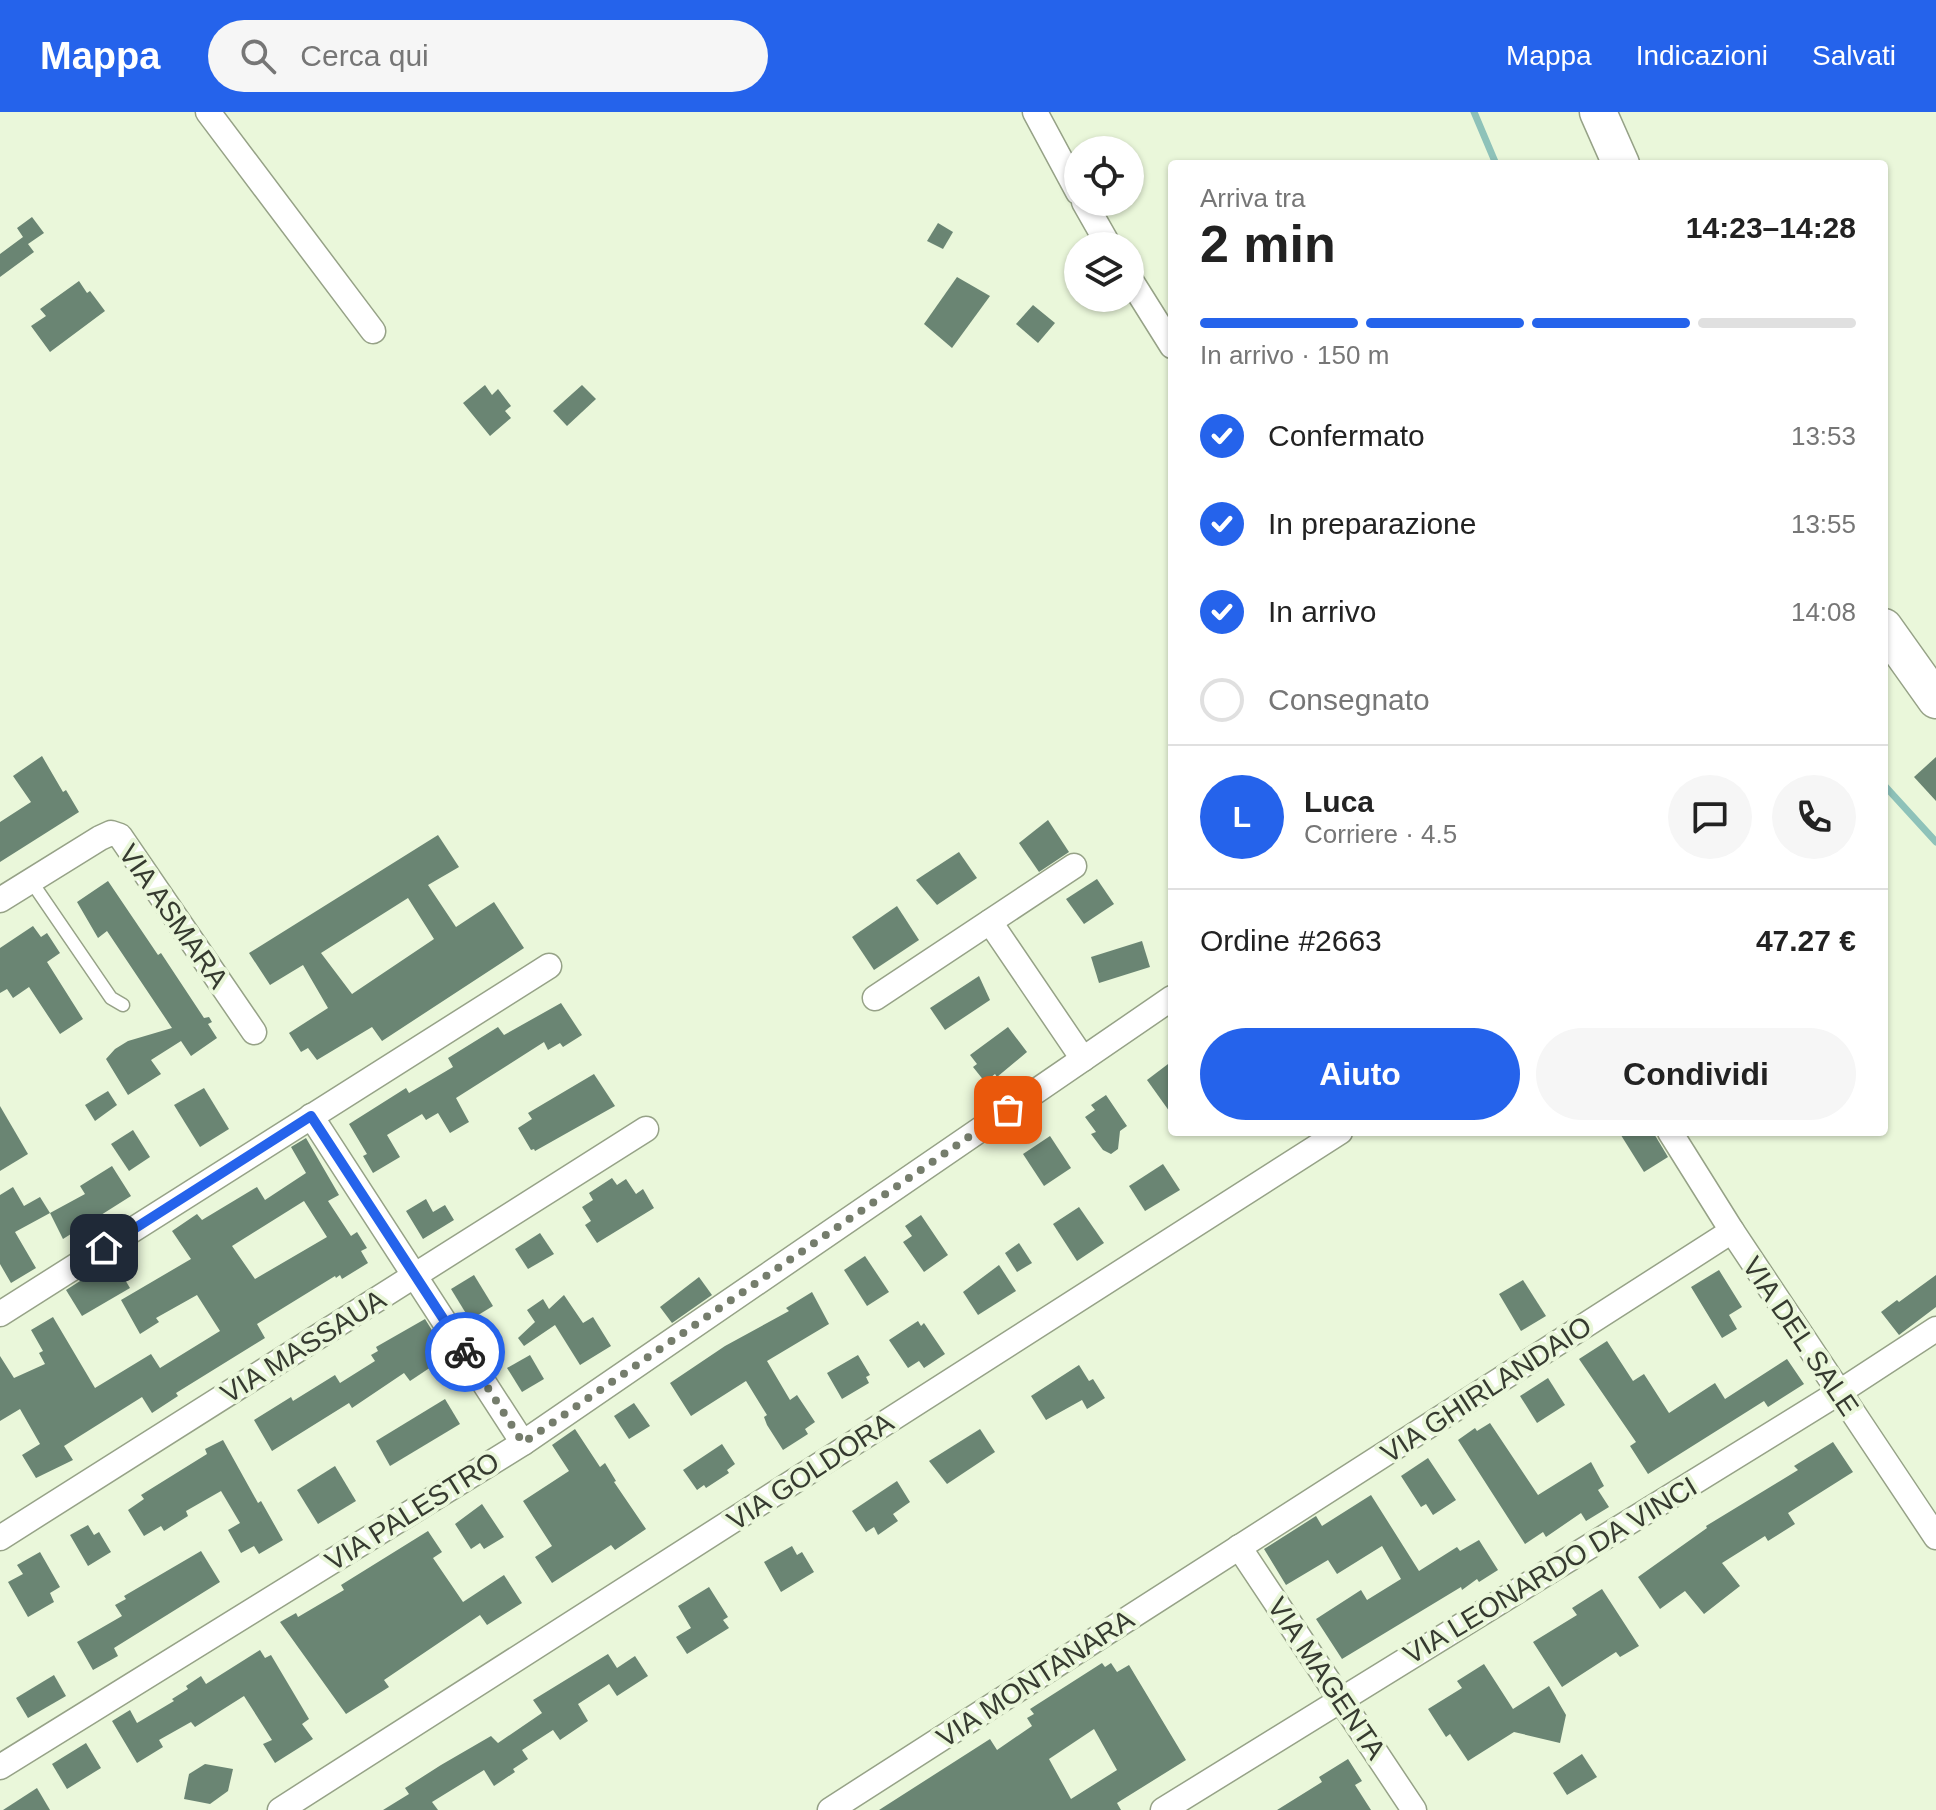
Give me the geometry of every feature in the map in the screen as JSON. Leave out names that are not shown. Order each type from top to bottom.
[{"type":"main road","points":[[1598,112],[1619,160]]},
{"type":"main road","points":[[1888,633],[1936,700]]},
{"type":"street","points":[[208,112],[373,331]]},
{"type":"street","points":[[1035,112],[1064,166]]},
{"type":"street","points":[[1144,301],[1168,340]]},
{"type":"street","name":"VIA ASMARA","points":[[0,900],[100,838],[111,833],[120,836],[254,1032]]},
{"type":"street","points":[[875,998],[1074,866]]},
{"type":"street","points":[[990,922],[1083,1059]]},
{"type":"street","points":[[0,1314],[549,966]]},
{"type":"street","name":"VIA PALESTRO","points":[[0,1767],[523,1443],[1168,1001]]},
{"type":"street","points":[[311,1116],[523,1443]]},
{"type":"street","name":"VIA MASSAUA","points":[[0,1538],[646,1129]]},
{"type":"street","name":"VIA GOLDORA","points":[[280,1810],[1334,1136]]},
{"type":"street","name":"VIA DEL SALE","points":[[1673,1136],[1838,1393],[1936,1537]]},
{"type":"street","name":"VIA GHIRLANDAIO","points":[[1239,1547],[1732,1231]]},
{"type":"street","name":"VIA LEONARDO DA VINCI","points":[[1163,1810],[1838,1393],[1936,1329]]},
{"type":"street","name":"VIA MAGENTA","points":[[1239,1547],[1414,1810]]},
{"type":"street","name":"VIA MONTANARA","points":[[830,1810],[1239,1547]]},
{"type":"lane","points":[[31,881],[111,998],[123,1005]]},
{"type":"building","points":[[32,217],[44,233],[28,244],[34,252],[0,277],[0,254],[23,237],[17,228]]},
{"type":"building","points":[[938,223],[953,232],[943,249],[927,241]]},
{"type":"building","points":[[957,277],[990,296],[952,348],[924,324]]},
{"type":"building","points":[[79,281],[105,311],[50,352],[31,326],[46,316],[40,309]]},
{"type":"building","points":[[1033,305],[1055,323],[1038,343],[1016,324]]},
{"type":"building","points":[[485,385],[492,395],[498,389],[511,406],[505,411],[511,418],[490,436],[463,403]]},
{"type":"building","points":[[582,385],[596,399],[567,426],[553,411]]},
{"type":"building","points":[[42,756],[79,812],[0,862],[0,822],[31,802],[13,776]]},
{"type":"building","points":[[1936,757],[1936,801],[1914,777]]},
{"type":"building","points":[[1048,820],[1069,852],[1039,872],[1019,843]]},
{"type":"building","points":[[438,835],[459,867],[428,885],[456,927],[494,902],[524,948],[382,1041],[372,1027],[317,1060],[308,1048],[301,1052],[289,1033],[328,1008],[303,965],[270,985],[249,953]],"holes":[[[408,898],[434,939],[352,994],[321,953]]]},
{"type":"building","points":[[959,852],[977,878],[937,905],[916,880]]},
{"type":"building","points":[[1097,879],[1114,904],[1084,924],[1066,899]]},
{"type":"building","points":[[108,881],[204,1018],[209,1017],[212,1022],[208,1024],[217,1038],[191,1056],[181,1041],[151,1060],[161,1074],[128,1095],[106,1059],[128,1041],[172,1028],[107,931],[98,938],[77,902]]},
{"type":"building","points":[[897,906],[919,940],[874,970],[852,937]]},
{"type":"building","points":[[33,926],[41,937],[47,933],[60,953],[47,962],[83,1019],[60,1034],[29,987],[13,998],[7,989],[0,993],[0,948]]},
{"type":"building","points":[[1142,941],[1150,967],[1099,983],[1091,957]]},
{"type":"building","points":[[979,976],[990,1000],[945,1030],[930,1008]]},
{"type":"building","points":[[561,1003],[582,1035],[563,1047],[560,1043],[548,1050],[544,1042],[456,1098],[469,1122],[450,1133],[438,1113],[426,1120],[422,1114],[387,1135],[400,1157],[373,1173],[363,1156],[367,1154],[349,1124],[406,1088],[409,1093],[453,1067],[448,1058],[498,1027],[504,1035]]},
{"type":"building","points":[[1008,1027],[1027,1052],[997,1077],[995,1074],[985,1082],[973,1067],[977,1064],[970,1055]]},
{"type":"building","points":[[1168,1064],[1168,1109],[1147,1080]]},
{"type":"building","points":[[594,1074],[615,1106],[535,1151],[531,1150],[518,1128],[532,1119],[528,1113]]},
{"type":"building","points":[[204,1088],[229,1129],[200,1147],[174,1105]]},
{"type":"building","points":[[108,1091],[117,1105],[95,1121],[85,1105]]},
{"type":"building","points":[[1106,1095],[1127,1126],[1120,1131],[1118,1149],[1111,1154],[1103,1150],[1091,1134],[1096,1132],[1085,1117],[1095,1110],[1091,1105]]},
{"type":"building","points":[[0,1106],[28,1154],[0,1171]]},
{"type":"building","points":[[133,1130],[150,1157],[129,1171],[111,1144]]},
{"type":"building","points":[[1050,1136],[1071,1168],[1044,1186],[1023,1154]]},
{"type":"building","points":[[1622,1136],[1655,1136],[1668,1157],[1644,1172]]},
{"type":"building","points":[[306,1138],[339,1195],[328,1201],[351,1236],[357,1232],[367,1248],[361,1251],[368,1263],[342,1279],[340,1275],[335,1276],[257,1324],[265,1338],[176,1393],[178,1396],[152,1413],[142,1397],[64,1446],[73,1460],[36,1478],[22,1455],[40,1444],[20,1409],[0,1421],[0,1356],[14,1378],[45,1364],[39,1353],[43,1351],[31,1330],[53,1317],[95,1388],[151,1354],[160,1368],[220,1331],[197,1295],[156,1318],[159,1322],[140,1334],[121,1300],[191,1259],[172,1231],[197,1214],[202,1220],[257,1187],[265,1200],[306,1173],[291,1147]],"holes":[[[304,1201],[327,1237],[255,1279],[232,1246]]]},
{"type":"building","points":[[1163,1164],[1180,1190],[1145,1211],[1129,1186]]},
{"type":"building","points":[[112,1166],[131,1196],[63,1239],[50,1213],[85,1194],[80,1186]]},
{"type":"building","points":[[612,1178],[617,1185],[626,1179],[636,1194],[643,1189],[654,1208],[597,1243],[585,1225],[591,1221],[582,1207],[593,1200],[589,1193]]},
{"type":"building","points":[[13,1187],[24,1206],[40,1197],[50,1213],[15,1232],[36,1268],[11,1283],[0,1264],[0,1195]]},
{"type":"building","points":[[426,1199],[433,1212],[445,1205],[454,1220],[423,1239],[406,1211]]},
{"type":"building","points":[[1079,1207],[1104,1243],[1077,1261],[1053,1224]]},
{"type":"building","points":[[921,1215],[948,1255],[924,1272],[903,1242],[912,1236],[905,1226]]},
{"type":"building","points":[[540,1233],[554,1254],[528,1269],[515,1249]]},
{"type":"building","points":[[1019,1243],[1032,1263],[1017,1272],[1005,1253]]},
{"type":"building","points":[[865,1256],[889,1292],[867,1306],[844,1270]]},
{"type":"building","points":[[113,1260],[130,1288],[82,1316],[66,1290]]},
{"type":"building","points":[[999,1265],[1016,1291],[978,1315],[963,1292]]},
{"type":"building","points":[[1719,1270],[1742,1307],[1729,1315],[1737,1329],[1722,1338],[1691,1287]]},
{"type":"building","points":[[474,1275],[493,1306],[470,1320],[451,1289]]},
{"type":"building","points":[[1936,1275],[1936,1307],[1899,1335],[1881,1312]]},
{"type":"building","points":[[699,1277],[712,1295],[672,1323],[660,1307]]},
{"type":"building","points":[[1523,1280],[1546,1316],[1521,1331],[1499,1294]]},
{"type":"building","points":[[812,1292],[829,1324],[767,1361],[790,1400],[797,1395],[815,1422],[805,1429],[808,1434],[783,1450],[767,1425],[764,1417],[767,1415],[746,1381],[691,1416],[670,1383],[725,1346],[789,1311],[786,1308]]},
{"type":"building","points":[[564,1295],[583,1323],[593,1317],[611,1346],[580,1365],[555,1325],[524,1346],[518,1338],[535,1322],[527,1310],[543,1299],[549,1309]]},
{"type":"building","points":[[425,1319],[438,1340],[428,1347],[432,1354],[426,1359],[431,1367],[410,1381],[404,1373],[352,1408],[349,1403],[272,1451],[254,1420],[335,1375],[340,1383],[375,1361],[371,1355],[378,1351],[376,1347]]},
{"type":"building","points":[[918,1321],[921,1326],[924,1323],[945,1354],[924,1368],[919,1361],[908,1368],[889,1340]]},
{"type":"building","points":[[1607,1341],[1633,1381],[1644,1374],[1669,1413],[1715,1383],[1725,1399],[1787,1359],[1804,1384],[1768,1407],[1764,1401],[1648,1474],[1630,1446],[1636,1442],[1579,1359]]},
{"type":"building","points":[[530,1355],[544,1379],[522,1392],[507,1368]]},
{"type":"building","points":[[858,1355],[870,1375],[866,1377],[869,1383],[842,1399],[827,1373]]},
{"type":"building","points":[[1079,1365],[1105,1398],[1087,1409],[1082,1400],[1046,1420],[1031,1396]]},
{"type":"building","points":[[1548,1378],[1565,1405],[1537,1423],[1520,1396]]},
{"type":"building","points":[[445,1399],[460,1424],[390,1466],[376,1441]]},
{"type":"building","points":[[634,1403],[650,1426],[629,1439],[614,1416]]},
{"type":"building","points":[[1490,1423],[1538,1495],[1591,1462],[1604,1486],[1598,1490],[1609,1507],[1586,1521],[1581,1513],[1546,1537],[1543,1532],[1525,1544],[1458,1440],[1475,1428],[1477,1431]]},
{"type":"building","points":[[575,1429],[600,1467],[605,1463],[646,1529],[615,1550],[611,1545],[552,1583],[535,1557],[552,1546],[523,1501],[569,1471],[552,1445]]},
{"type":"building","points":[[980,1429],[995,1452],[947,1484],[929,1461]]},
{"type":"building","points":[[223,1440],[258,1503],[261,1501],[283,1540],[259,1554],[254,1546],[241,1553],[228,1530],[240,1523],[221,1491],[186,1511],[188,1516],[164,1531],[161,1526],[144,1536],[128,1510],[144,1499],[141,1495],[207,1454],[205,1449]]},
{"type":"building","points":[[1833,1442],[1853,1472],[1788,1513],[1795,1524],[1768,1541],[1765,1536],[1722,1563],[1740,1586],[1704,1614],[1685,1591],[1660,1609],[1638,1577],[1706,1526],[1798,1470],[1794,1466]]},
{"type":"building","points":[[722,1444],[735,1464],[727,1470],[729,1473],[706,1488],[704,1485],[697,1490],[683,1470]]},
{"type":"building","points":[[1428,1458],[1456,1500],[1433,1515],[1426,1504],[1421,1507],[1401,1476]]},
{"type":"building","points":[[335,1466],[356,1501],[318,1524],[297,1490]]},
{"type":"building","points":[[897,1481],[910,1502],[893,1514],[898,1521],[878,1535],[874,1527],[866,1532],[852,1511]]},
{"type":"building","points":[[1371,1495],[1419,1571],[1457,1547],[1460,1551],[1479,1540],[1498,1570],[1462,1590],[1461,1587],[1342,1659],[1316,1619],[1361,1590],[1367,1600],[1401,1579],[1382,1546],[1337,1574],[1328,1560],[1286,1585],[1264,1549],[1316,1516],[1322,1526]]},
{"type":"building","points":[[482,1504],[504,1537],[484,1549],[480,1543],[471,1549],[455,1524]]},
{"type":"building","points":[[88,1525],[94,1535],[99,1532],[111,1552],[88,1566],[70,1535]]},
{"type":"building","points":[[428,1531],[442,1552],[433,1558],[463,1602],[504,1575],[522,1603],[487,1625],[480,1615],[384,1680],[389,1687],[346,1714],[280,1622],[296,1613],[298,1617],[344,1590],[341,1585]]},
{"type":"building","points":[[792,1546],[797,1555],[802,1552],[814,1572],[781,1592],[764,1562]]},
{"type":"building","points":[[201,1551],[220,1582],[114,1648],[118,1656],[93,1670],[77,1642],[122,1616],[115,1605],[126,1599],[124,1596]]},
{"type":"building","points":[[40,1552],[60,1587],[50,1593],[54,1602],[28,1617],[8,1582],[23,1574],[17,1565]]},
{"type":"building","points":[[709,1587],[728,1617],[723,1620],[729,1628],[687,1654],[676,1637],[691,1628],[678,1606]]},
{"type":"building","points":[[1602,1589],[1639,1646],[1620,1657],[1616,1652],[1562,1687],[1533,1642],[1577,1615],[1572,1608]]},
{"type":"building","points":[[260,1650],[265,1658],[271,1655],[309,1719],[302,1724],[313,1739],[275,1763],[263,1744],[272,1740],[244,1696],[195,1727],[191,1722],[159,1740],[163,1747],[137,1763],[112,1721],[130,1710],[137,1723],[174,1701],[172,1699],[188,1689],[186,1686],[201,1676],[206,1684]]},
{"type":"building","points":[[608,1654],[617,1668],[635,1656],[648,1676],[617,1696],[609,1684],[578,1704],[588,1721],[560,1740],[553,1730],[522,1750],[528,1759],[494,1786],[484,1770],[432,1802],[438,1810],[383,1810],[409,1794],[405,1788],[441,1765],[491,1736],[498,1743],[542,1713],[533,1700]]},
{"type":"building","points":[[1102,1663],[1105,1667],[1111,1663],[1117,1672],[1129,1665],[1186,1760],[1117,1803],[1121,1810],[879,1810],[990,1739],[997,1750],[1032,1726],[1027,1718],[1034,1714],[1030,1709]],"holes":[[[1094,1729],[1117,1770],[1071,1799],[1049,1759]]]},
{"type":"building","points":[[1484,1664],[1513,1709],[1549,1686],[1566,1715],[1560,1743],[1514,1732],[1468,1761],[1450,1734],[1446,1737],[1428,1709],[1462,1688],[1457,1681]]},
{"type":"building","points":[[54,1675],[66,1696],[28,1718],[16,1698]]},
{"type":"building","points":[[86,1743],[101,1768],[67,1789],[52,1764]]},
{"type":"building","points":[[1582,1754],[1597,1777],[1567,1795],[1553,1773]]},
{"type":"building","points":[[1348,1759],[1362,1781],[1355,1785],[1371,1810],[1277,1810],[1322,1782],[1319,1777]]},
{"type":"building","points":[[205,1764],[233,1769],[228,1791],[210,1804],[184,1799],[189,1774]]},
{"type":"building","points":[[37,1788],[50,1810],[3,1810]]},
{"type":"waterway","points":[[1474,112],[1494,160]]},
{"type":"waterway","points":[[1888,789],[1936,842]]},
{"type":"way so far","points":[[465,1352],[523,1443],[1008,1110]]},
{"type":"route","points":[[104,1248],[311,1116],[465,1352]]}]
